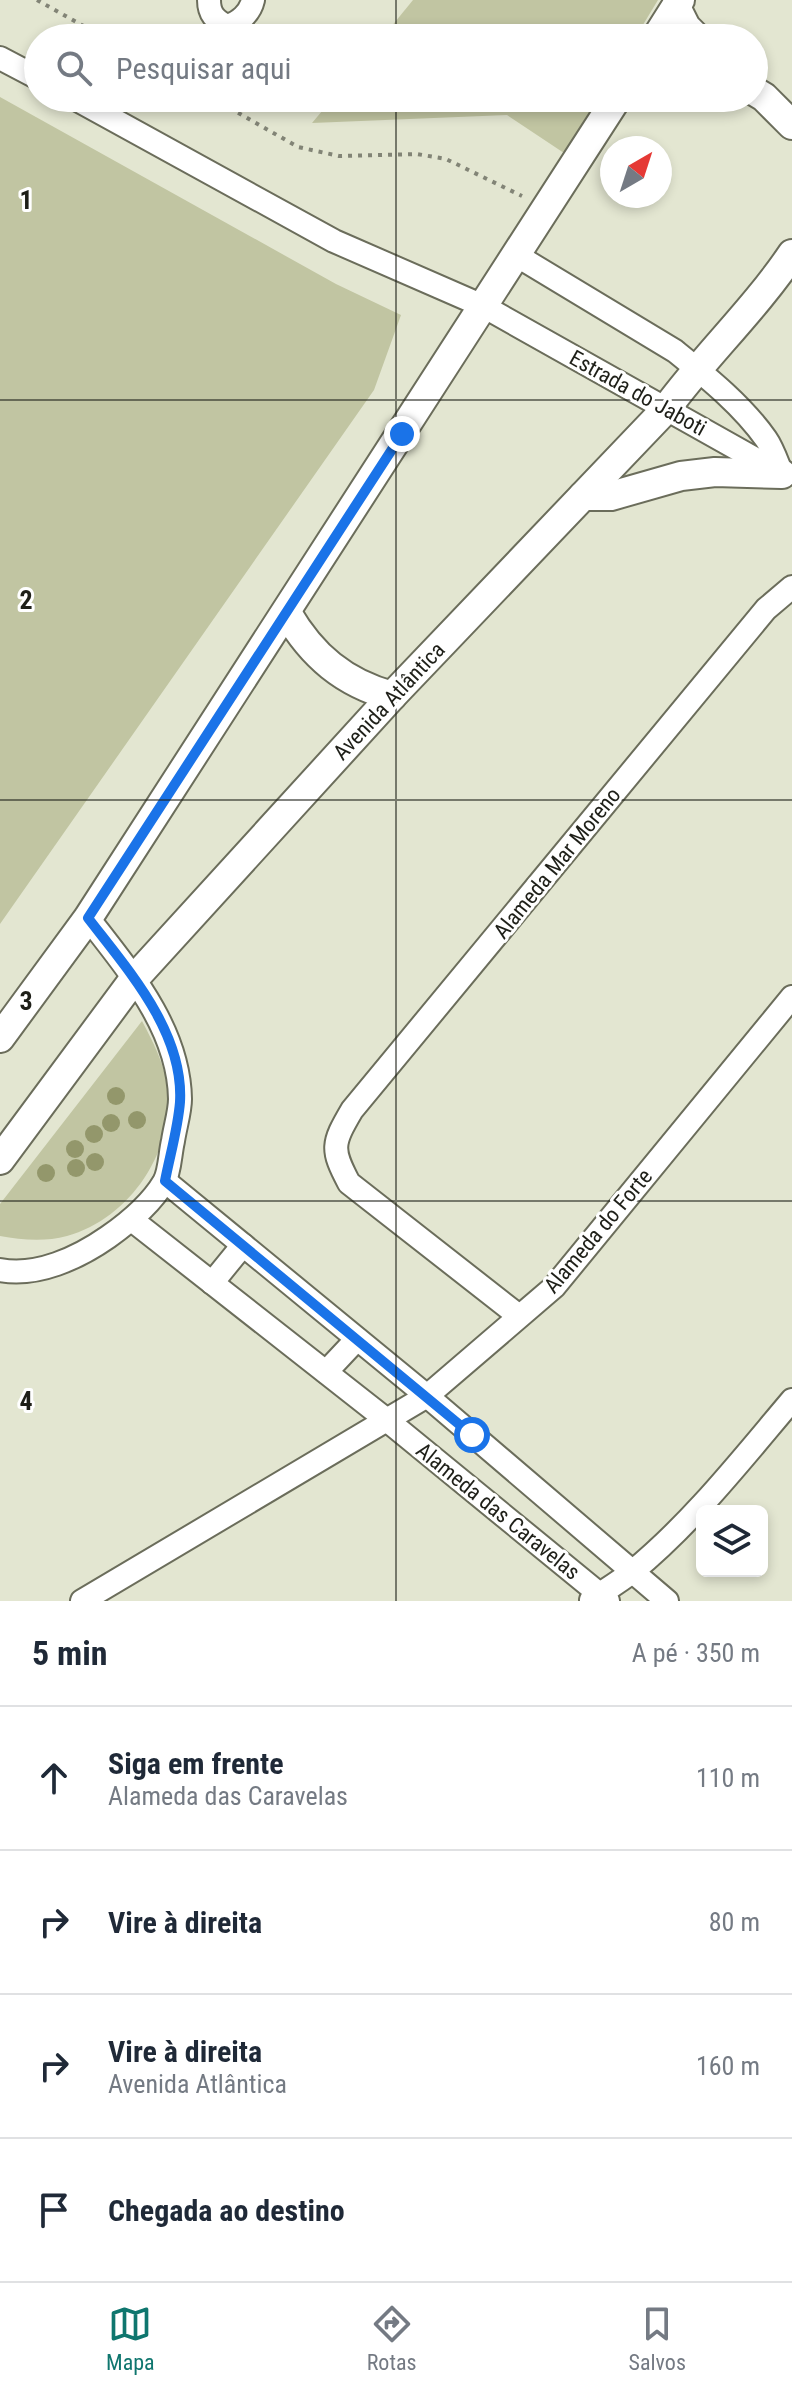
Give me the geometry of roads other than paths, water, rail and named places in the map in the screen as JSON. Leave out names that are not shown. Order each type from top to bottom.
[{"type":"street","points":[[209,0],[209,10],[215,20],[223,24]]},
{"type":"street","points":[[236,24],[244,17],[253,0]]},
{"type":"street","points":[[665,24],[678,3]]},
{"type":"street","points":[[678,3],[685,24]]},
{"type":"street","points":[[0,58],[24,71]]},
{"type":"street","points":[[768,88],[792,103]]},
{"type":"street","points":[[768,101],[792,125]]},
{"type":"street","name":"Estrada do Jaboti","points":[[99,112],[334,241],[483,306],[787,476]]},
{"type":"street","points":[[0,1038],[88,918],[608,112]]},
{"type":"street","name":"Avenida Atlântica","points":[[0,1160],[134,979],[392,696],[666,409],[696,368],[747,312],[792,254]]},
{"type":"street","points":[[516,255],[675,351],[696,368],[749,417],[768,442],[787,476]]},
{"type":"street","points":[[583,496],[611,496],[657,481],[703,474],[787,476]]},
{"type":"street","name":"Alameda Mar Moreno","points":[[519,1316],[349,1183],[334,1148],[337,1135],[352,1110],[766,609],[792,587]]},
{"type":"street","points":[[287,613],[308,646],[337,672],[373,691],[392,696]]},
{"type":"street","points":[[0,1270],[10,1272],[43,1268],[90,1250],[132,1220],[165,1181],[180,1101],[177,1063],[167,1035],[134,979],[88,918]]},
{"type":"street","name":"Alameda do Forte","points":[[82,1601],[427,1396],[554,1287],[792,997]]},
{"type":"street","name":"Alameda das Caravelas","points":[[165,1181],[427,1396],[667,1601]]},
{"type":"street","name":"Alameda das Caravelas","points":[[132,1220],[388,1421],[599,1599]]},
{"type":"street","points":[[212,1283],[243,1245]]},
{"type":"street","points":[[326,1372],[357,1339]]},
{"type":"street","points":[[599,1599],[632,1572],[716,1489],[792,1400]]}]
